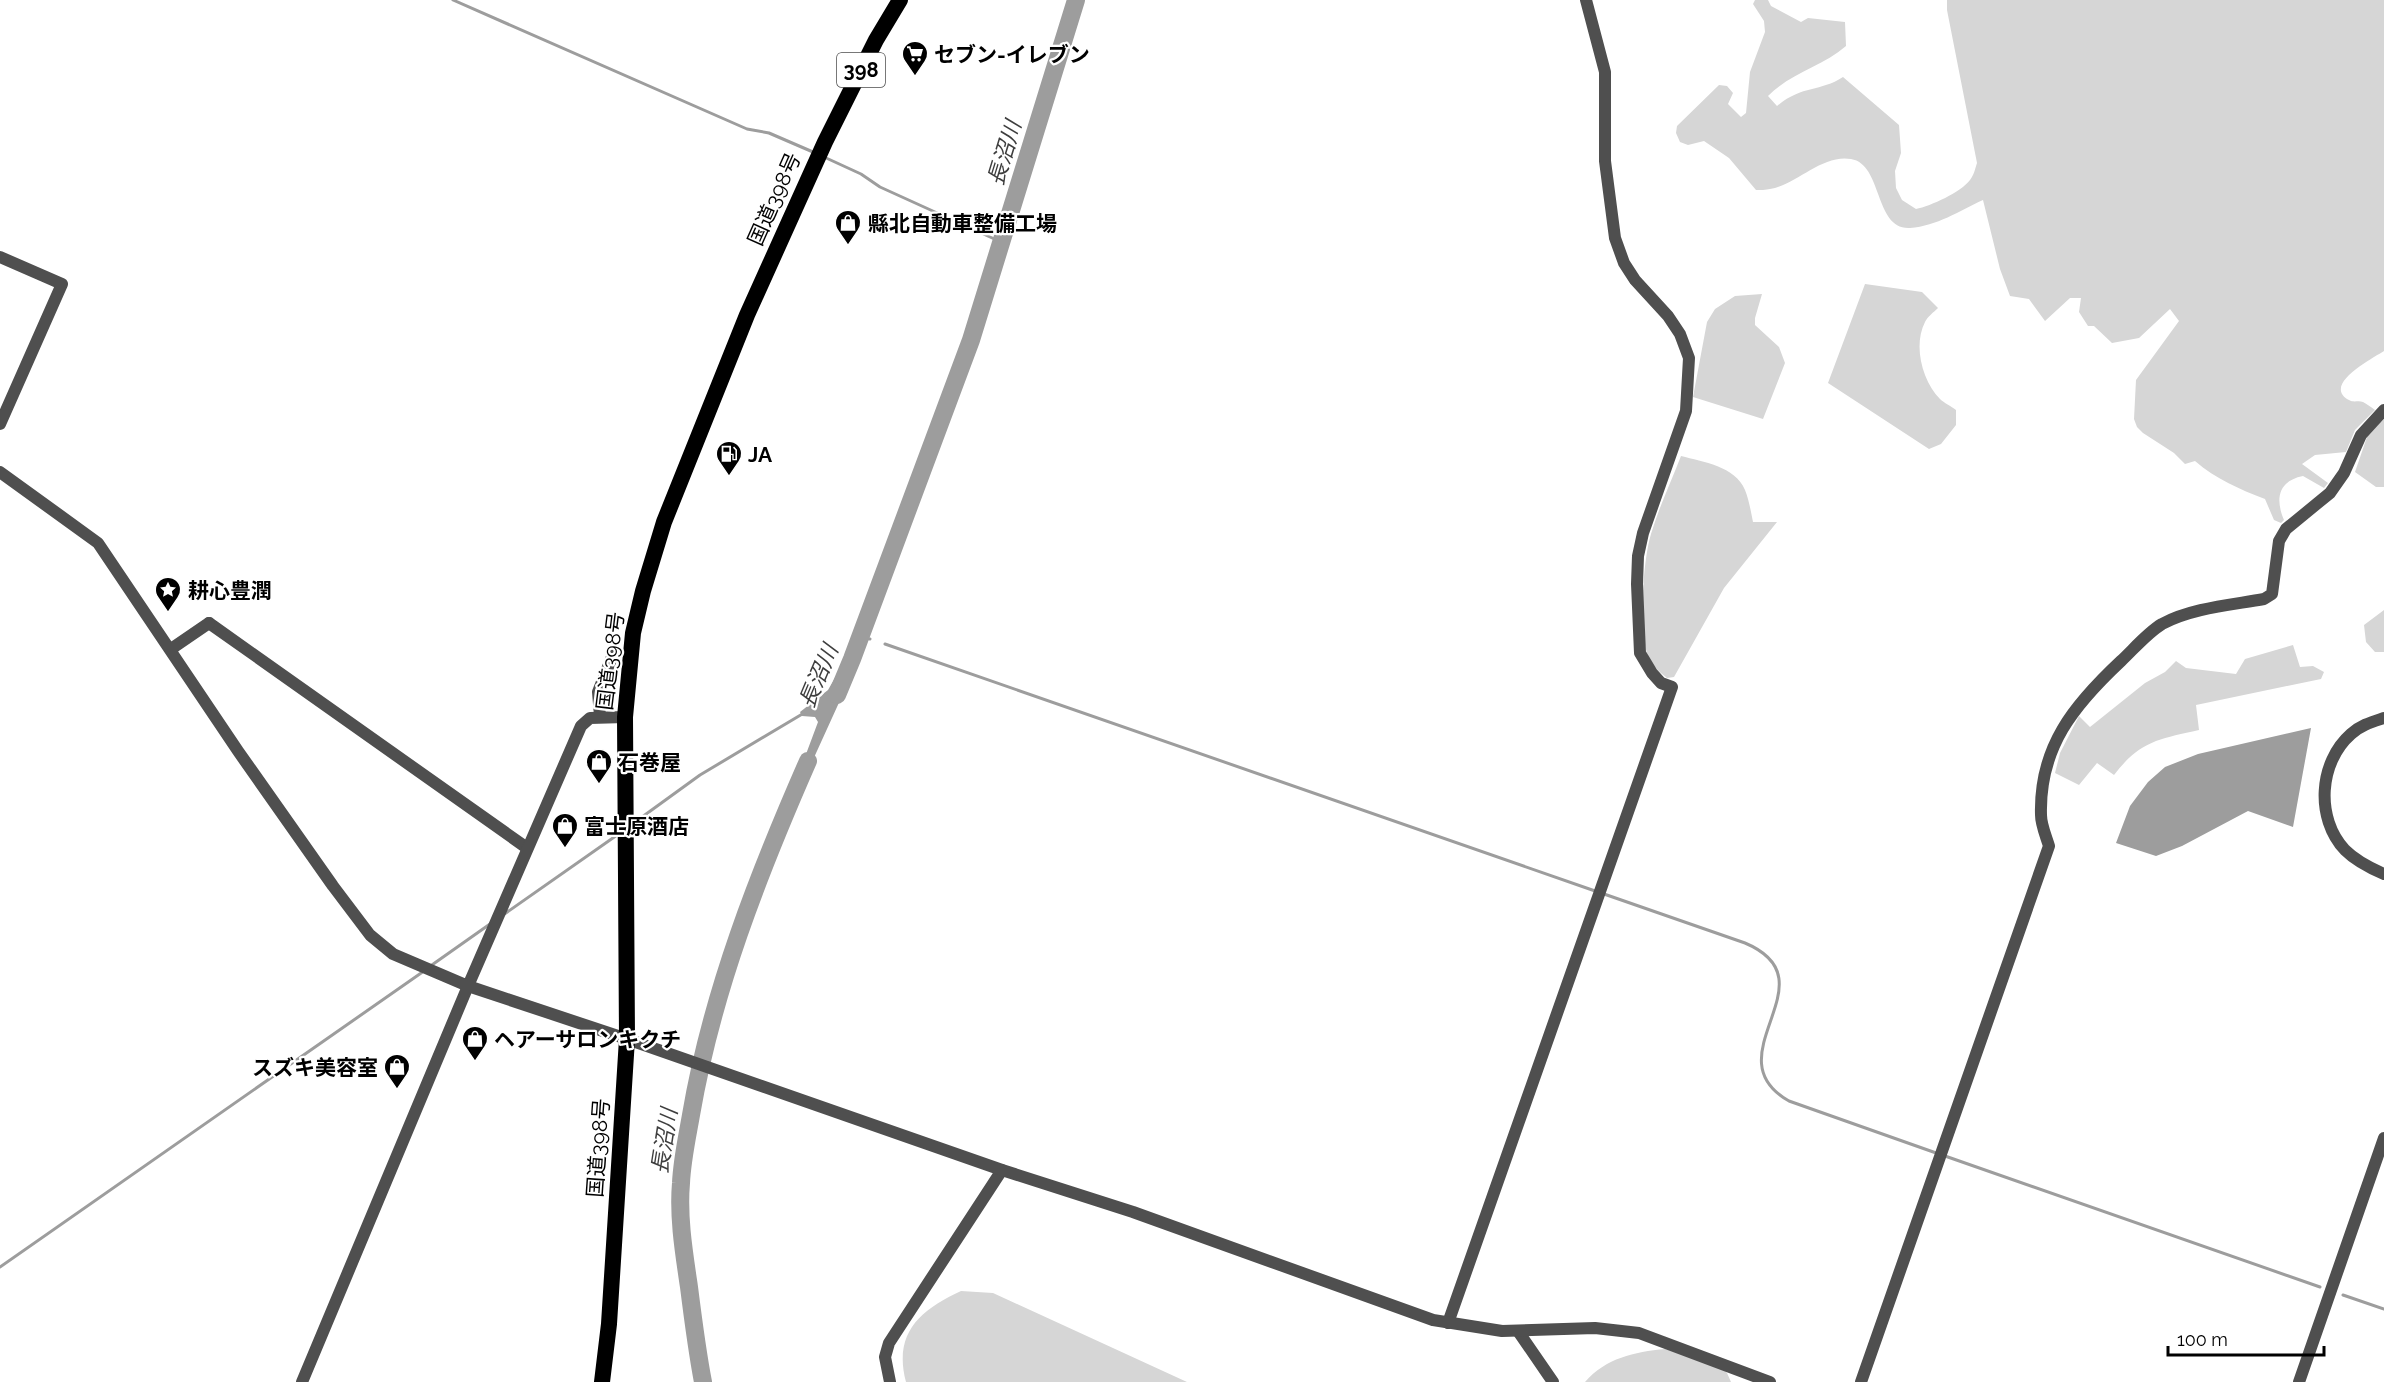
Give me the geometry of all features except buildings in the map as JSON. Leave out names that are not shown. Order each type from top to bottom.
[{"type":"highway","name":"国道398号","points":[[602,1382],[609,1324],[627,1039],[625,717],[633,633],[664,522],[747,315],[825,142],[876,40],[900,0]]},
{"type":"street","points":[[1448,1323],[1672,687],[1661,682],[1652,674],[1640,653],[1637,575],[1643,533],[1686,411],[1689,358],[1680,334],[1668,316],[1635,280],[1624,263],[1615,238],[1605,161],[1605,72],[1586,0]]},
{"type":"street","points":[[0,257],[62,284],[0,424]]},
{"type":"street","points":[[1861,1382],[2049,846],[2041,817],[2042,799],[2050,752],[2060,731],[2072,711],[2092,688],[2160,626],[2180,616],[2264,599],[2272,594],[2279,541],[2286,529],[2330,493],[2344,474],[2361,435],[2384,410]]},
{"type":"street","points":[[0,472],[98,543],[238,751],[364,928],[393,954],[468,986],[1002,1170],[1132,1212],[1420,1315],[1480,1329],[1518,1331],[1595,1328],[1639,1333],[1770,1382]]},
{"type":"street","points":[[171,650],[209,623],[527,848]]},
{"type":"street","points":[[600,716],[598,692],[614,652]]},
{"type":"street","points":[[302,1382],[468,986],[581,726],[590,718],[625,717]]},
{"type":"street","points":[[2384,718],[2366,724],[2351,734],[2330,764],[2325,790],[2327,816],[2334,834],[2345,850],[2363,864],[2384,874]]},
{"type":"street","points":[[2299,1382],[2384,1138]]},
{"type":"street","points":[[890,1382],[885,1357],[889,1344],[1002,1170]]},
{"type":"street","points":[[1518,1331],[1553,1382]]},
{"type":"shaded area","points":[[1755,0],[1768,0],[1771,6],[1801,22],[1808,18],[1845,22],[1846,46],[1787,81],[1768,96],[1777,106],[1795,95],[1835,82],[1843,77],[1899,125],[1901,153],[1895,171],[1896,188],[1902,200],[1916,209],[1937,202],[1966,185],[1977,163],[1947,10],[1947,0],[2384,0],[2384,351],[2352,372],[2341,387],[2342,394],[2349,400],[2363,402],[2375,410],[2355,430],[2346,452],[2315,455],[2302,464],[2328,483],[2324,488],[2303,476],[2288,482],[2279,498],[2284,520],[2281,523],[2274,520],[2265,499],[2228,483],[2195,461],[2185,464],[2174,453],[2143,433],[2137,427],[2134,419],[2136,380],[2179,321],[2170,309],[2139,338],[2112,343],[2094,326],[2088,326],[2079,312],[2081,298],[2070,298],[2045,321],[2029,299],[2010,296],[2000,269],[1983,200],[1948,217],[1920,227],[1898,226],[1890,219],[1884,208],[1869,172],[1861,163],[1851,159],[1830,161],[1780,186],[1756,190],[1729,158],[1704,141],[1688,145],[1680,142],[1676,133],[1677,126],[1719,85],[1727,86],[1733,93],[1728,104],[1741,117],[1746,113],[1750,72],[1765,32],[1764,21],[1753,4]]},
{"type":"shaded area","points":[[1865,284],[1922,292],[1938,308],[1929,316],[1921,331],[1920,352],[1928,383],[1942,400],[1956,410],[1956,425],[1941,444],[1929,449],[1828,383]]},
{"type":"shaded area","points":[[1762,294],[1755,325],[1779,347],[1785,363],[1763,419],[1693,397],[1707,322],[1715,309],[1735,296]]},
{"type":"shaded area","points":[[2384,419],[2384,487],[2376,487],[2355,472],[2367,437]]},
{"type":"shaded area","points":[[1681,456],[1718,466],[1734,475],[1745,490],[1753,522],[1777,522],[1724,588],[1674,677],[1667,678],[1655,667],[1647,653],[1643,627],[1643,594],[1651,534]]},
{"type":"shaded area","points":[[2384,610],[2384,652],[2375,652],[2366,642],[2364,625]]},
{"type":"shaded area","points":[[2293,645],[2300,667],[2313,666],[2324,672],[2321,679],[2196,705],[2199,730],[2151,743],[2133,755],[2114,775],[2097,763],[2079,785],[2055,773],[2060,753],[2079,716],[2090,727],[2145,683],[2165,672],[2176,661],[2186,668],[2236,674],[2245,659]]},
{"type":"shaded area","points":[[840,669],[852,674],[802,784],[796,781],[818,722],[815,717],[802,716],[800,712],[828,690]]},
{"type":"shaded area","points":[[2311,728],[2293,827],[2248,811],[2182,846],[2156,856],[2116,843],[2130,806],[2148,782],[2165,767],[2198,754]]},
{"type":"shaded area","points":[[961,1291],[993,1293],[1187,1382],[906,1382],[903,1350],[913,1325],[933,1306]]},
{"type":"shaded area","points":[[1665,1349],[1716,1361],[1727,1373],[1731,1382],[1585,1382],[1611,1362],[1642,1352]]},
{"type":"waterway","points":[[453,0],[747,129],[769,133],[813,152]]},
{"type":"waterway","name":"長沼川","points":[[837,695],[971,340],[1076,0]]},
{"type":"waterway","points":[[824,157],[861,174],[880,187],[1001,242]]},
{"type":"waterway","points":[[859,637],[870,639]]},
{"type":"waterway","points":[[885,644],[1598,892]]},
{"type":"waterway","points":[[631,825],[700,775],[804,713]]},
{"type":"waterway","name":"長沼川","points":[[703,1382],[683,1248],[680,1196],[685,1149],[700,1069],[724,979],[755,891],[808,761]]},
{"type":"waterway","points":[[503,915],[620,833]]},
{"type":"waterway","points":[[1604,894],[1745,943],[1769,959],[1779,977],[1778,998],[1764,1041],[1761,1063],[1768,1083],[1789,1101],[1939,1154]]},
{"type":"waterway","points":[[429,967],[490,924]]},
{"type":"waterway","points":[[0,1267],[424,971]]},
{"type":"waterway","points":[[1945,1156],[2320,1287]]},
{"type":"waterway","points":[[2343,1295],[2384,1309]]},
{"type":"place","name":"セブン-イレブン","points":[[915,77]]},
{"type":"place","name":"縣北自動車整備工場","points":[[848,246]]},
{"type":"place","name":"JA","points":[[729,477]]},
{"type":"place","name":"耕心豊潤","points":[[168,613]]},
{"type":"place","name":"石巻屋","points":[[599,785]]},
{"type":"place","name":"富士原酒店","points":[[565,849]]},
{"type":"place","name":"ヘアーサロンキクチ","points":[[475,1062]]},
{"type":"place","name":"スズキ美容室","points":[[397,1090]]}]
